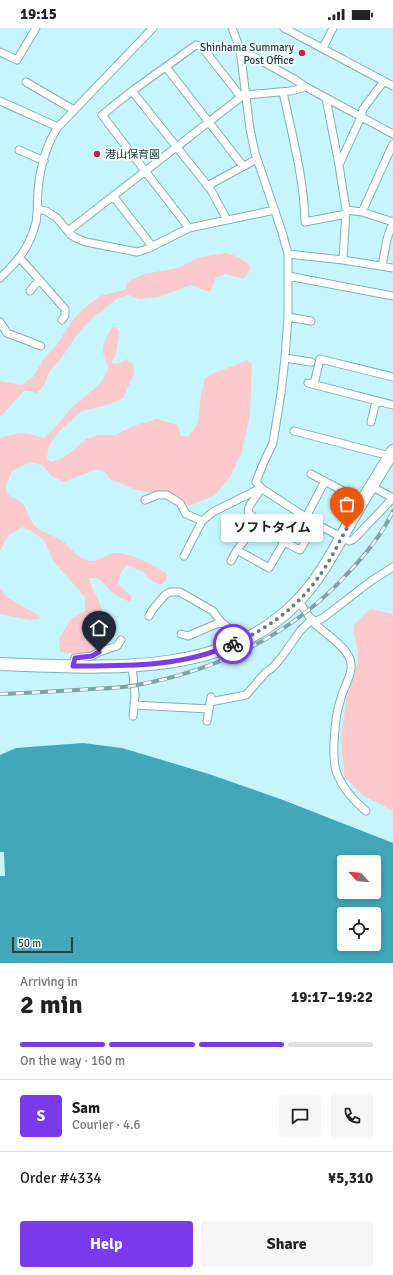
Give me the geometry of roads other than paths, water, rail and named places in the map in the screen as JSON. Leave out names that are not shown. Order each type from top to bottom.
[{"type":"main road","points":[[0,664],[132,666],[175,661],[226,648],[240,641],[277,620],[298,601],[326,566],[341,537],[392,454]]},
{"type":"street","points":[[0,52],[16,60],[36,28]]},
{"type":"street","points":[[0,278],[20,258],[33,232],[38,208],[38,191],[47,147],[58,126],[153,28]]},
{"type":"street","points":[[232,28],[240,50],[243,96],[257,159],[275,210],[288,254],[288,317],[285,358],[273,443],[256,482],[261,488],[316,524],[349,541],[354,539],[393,498],[372,486]]},
{"type":"street","points":[[285,28],[393,86]]},
{"type":"street","points":[[323,48],[333,28]]},
{"type":"street","points":[[189,228],[102,115],[132,91],[196,45],[202,47],[243,96]]},
{"type":"street","points":[[240,50],[393,134]]},
{"type":"street","points":[[166,67],[243,166]]},
{"type":"street","points":[[339,165],[361,117],[363,109],[384,81]]},
{"type":"street","points":[[26,82],[74,110]]},
{"type":"street","points":[[68,231],[243,96],[283,92],[306,87]]},
{"type":"street","points":[[132,91],[178,147],[207,186],[227,220]]},
{"type":"street","points":[[283,92],[305,201],[305,222],[346,212],[362,212],[393,222],[387,239],[382,266]]},
{"type":"street","points":[[326,98],[339,165],[346,212],[343,260]]},
{"type":"street","points":[[0,101],[58,126]]},
{"type":"street","points":[[362,212],[393,144]]},
{"type":"street","points":[[19,150],[44,161]]},
{"type":"street","points":[[207,186],[257,159]]},
{"type":"street","points":[[113,196],[152,246]]},
{"type":"street","points":[[38,208],[58,218],[68,231],[76,238],[86,242],[137,252],[189,228],[275,210]]},
{"type":"street","points":[[288,254],[343,260],[393,268]]},
{"type":"street","points":[[20,258],[65,309],[65,315],[62,320]]},
{"type":"street","points":[[288,276],[393,296]]},
{"type":"street","points":[[30,291],[39,280]]},
{"type":"street","points":[[288,317],[310,321]]},
{"type":"street","points":[[0,322],[7,333],[41,346]]},
{"type":"street","points":[[285,358],[311,362]]},
{"type":"street","points":[[393,377],[320,359],[311,383],[393,405]]},
{"type":"street","points":[[371,422],[376,401]]},
{"type":"street","points":[[294,431],[392,454]]},
{"type":"street","points":[[311,474],[362,502]]},
{"type":"street","points":[[306,517],[324,481]]},
{"type":"street","points":[[184,556],[202,521],[213,512],[261,488]]},
{"type":"street","points":[[261,488],[260,493],[249,507],[249,514],[284,542],[300,550],[316,524]]},
{"type":"street","points":[[145,500],[157,495],[167,496],[180,503],[186,514],[202,521]]},
{"type":"street","points":[[231,561],[237,550],[259,521]]},
{"type":"street","points":[[237,550],[269,568],[284,542]]},
{"type":"street","points":[[134,705],[210,703],[246,695],[266,672],[271,669],[281,658],[300,631],[313,621],[322,618],[393,566]]},
{"type":"street","points":[[149,616],[165,595],[170,592],[180,592],[212,611],[220,622],[237,634],[240,641]]},
{"type":"street","points":[[298,601],[313,621],[350,657],[351,667],[336,714],[334,739],[335,765],[337,775],[345,789],[354,801],[366,811]]},
{"type":"street","points":[[181,634],[188,636],[220,622]]},
{"type":"street","points":[[73,666],[75,658],[92,656],[117,646],[121,640]]},
{"type":"street","points":[[132,666],[135,695],[134,716]]},
{"type":"street","points":[[207,722],[210,703]]},
{"type":"water","points":[[83,743],[122,748],[209,774],[283,800],[393,843],[393,963],[0,963],[0,876],[5,876],[4,852],[0,852],[0,755],[16,748]]},
{"type":"railway","points":[[0,694],[117,688],[136,685],[199,669],[254,646],[304,614],[326,595],[367,552],[384,528],[393,511]]},
{"type":"place","name":"Shinhama Summary Post Office","points":[[302,53]]},
{"type":"place","name":"港山保育園","points":[[97,154]]},
{"type":"place","name":"ソフトタイム","points":[[347,528]]}]
